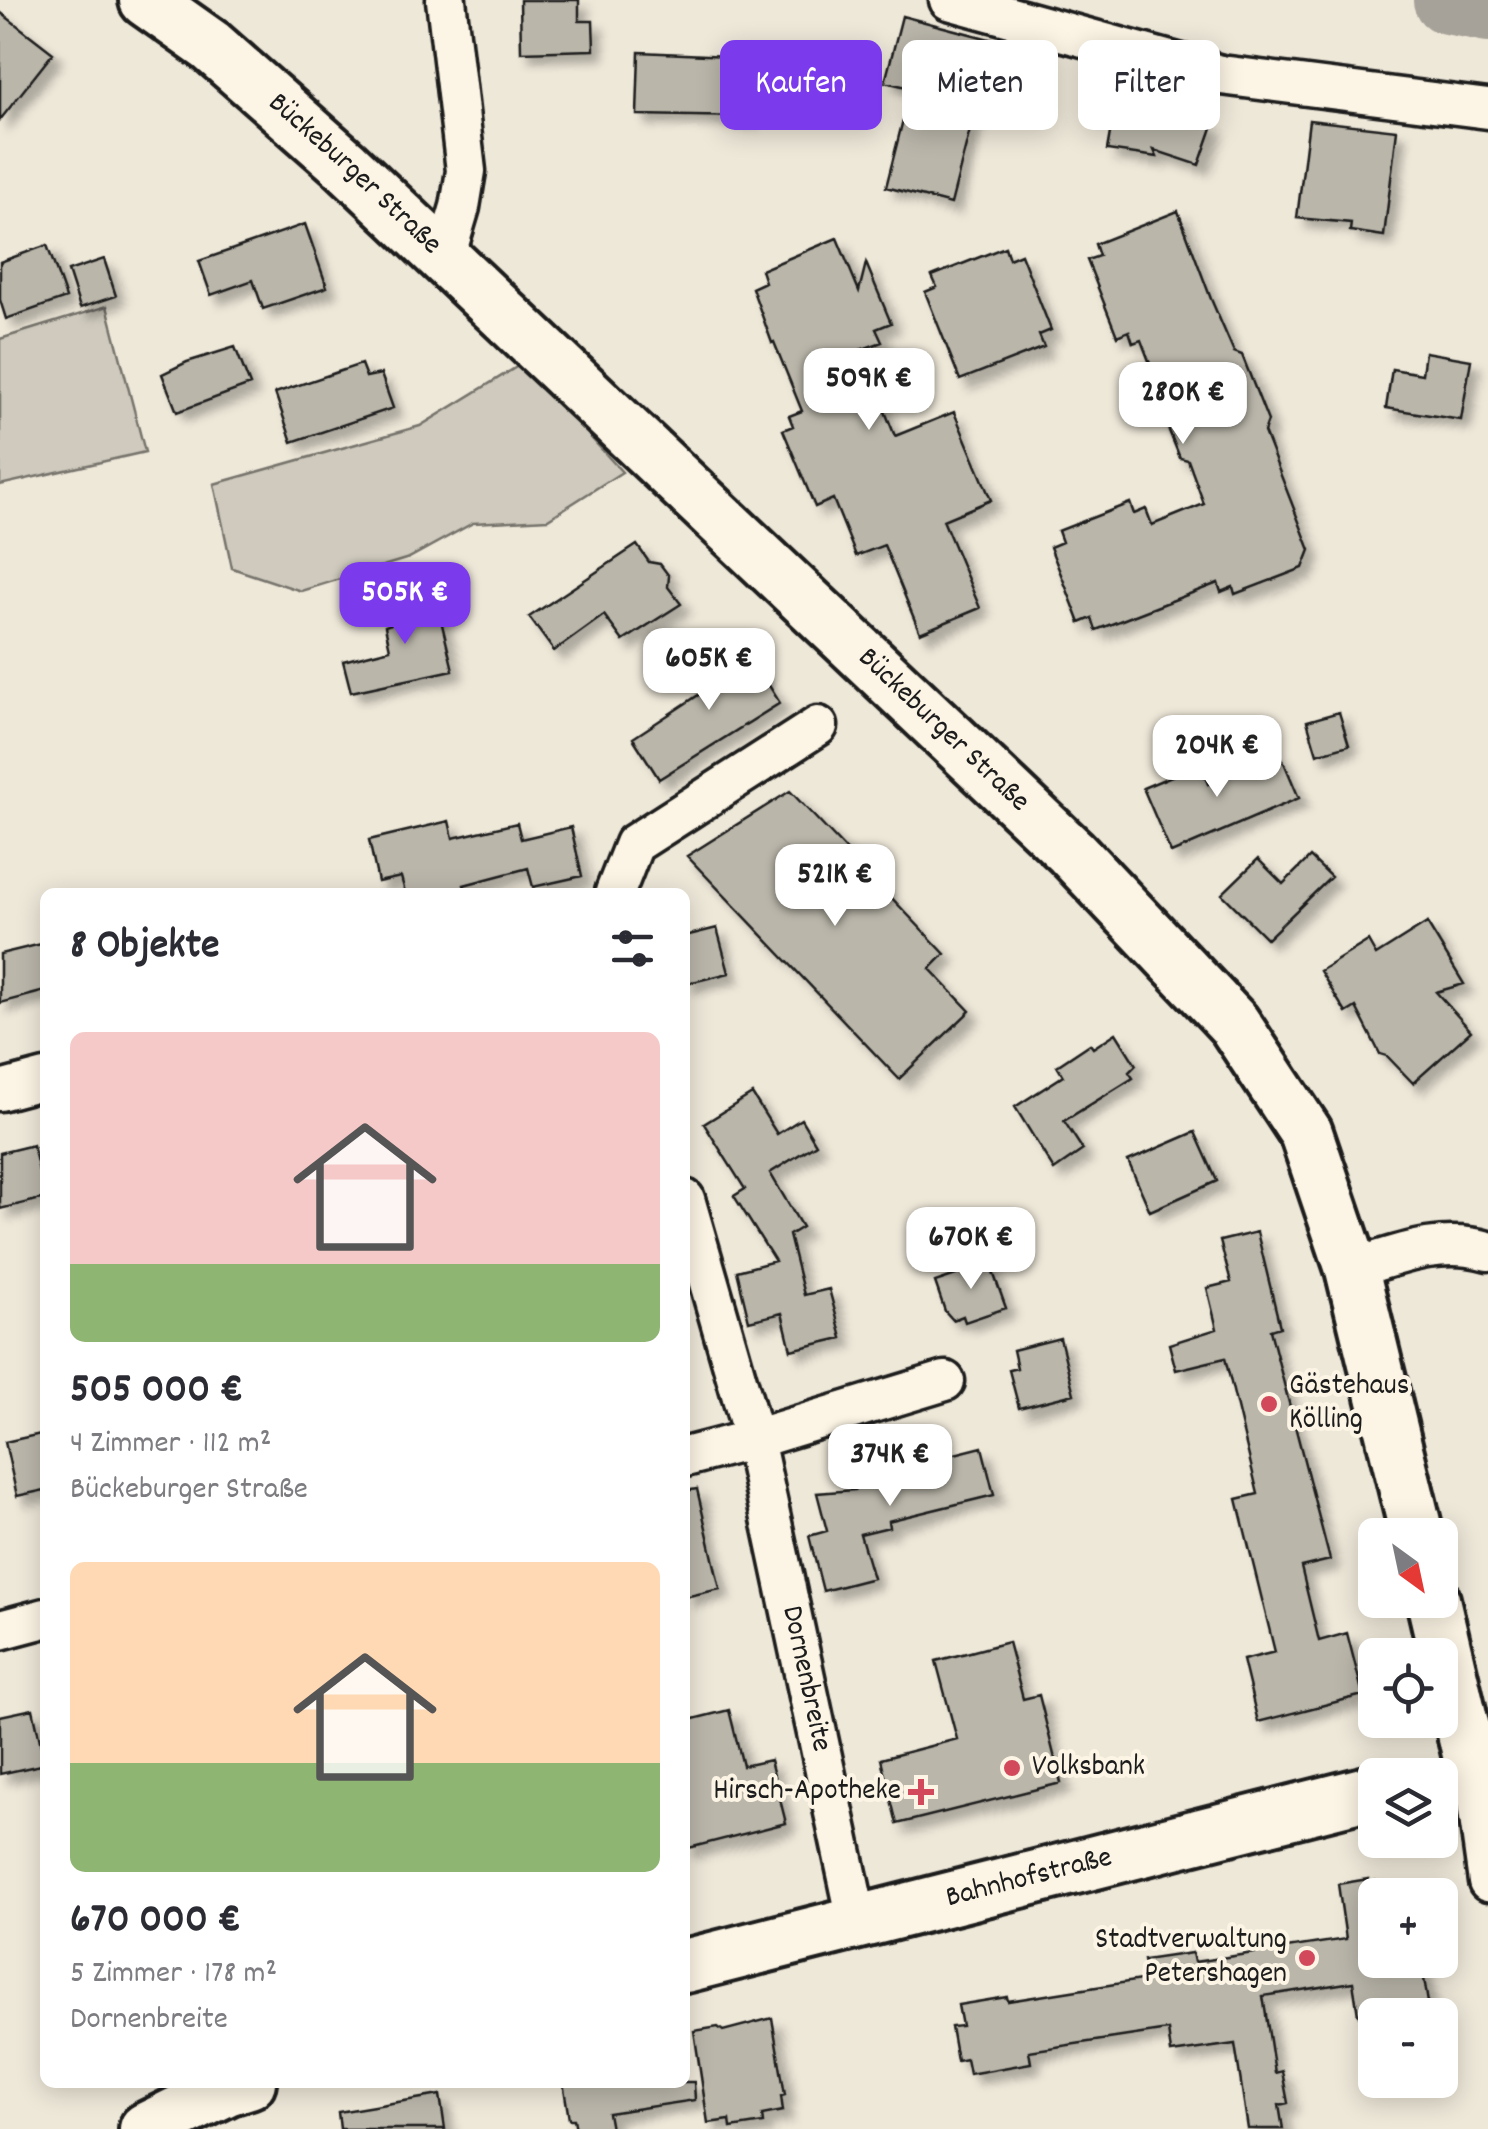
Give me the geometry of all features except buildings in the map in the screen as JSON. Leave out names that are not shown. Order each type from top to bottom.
[{"type":"street","name":"Bückeburger Straße","points":[[146,0],[211,46],[346,165],[1071,852],[1234,1024],[1306,1133],[1352,1269],[1413,1518]]},
{"type":"street","points":[[444,260],[460,208],[466,171],[446,0]]},
{"type":"street","points":[[949,0],[1221,75],[1488,109]]},
{"type":"street","points":[[618,888],[634,844],[818,726]]},
{"type":"street","points":[[0,1091],[40,1080]]},
{"type":"street","name":"Dornenbreite","points":[[690,1216],[754,1439],[857,1920]]},
{"type":"street","points":[[1352,1269],[1415,1250],[1461,1243],[1488,1251]]},
{"type":"street","points":[[690,1456],[945,1381]]},
{"type":"street","points":[[1437,1618],[1488,1882]]},
{"type":"street","points":[[0,1630],[40,1619]]},
{"type":"street","name":"Bahnhofstraße","points":[[690,1965],[1358,1795]]},
{"type":"street","points":[[146,2129],[230,2088]]},
{"type":"shaded area","points":[[107,306],[145,452],[0,485],[0,339]]},
{"type":"shaded area","points":[[523,363],[622,472],[548,519],[473,523],[409,558],[301,591],[232,568],[214,484],[420,426]]},
{"type":"waterway","points":[[1447,0],[1488,8]]},
{"type":"place","name":"Gästehaus Kölling","points":[[1269,1404]]},
{"type":"place","name":"Volksbank","points":[[1012,1768]]},
{"type":"place","name":"Hirsch-Apotheke","points":[[921,1792]]},
{"type":"place","name":"Stadtverwaltung Petershagen","points":[[1307,1958]]}]
